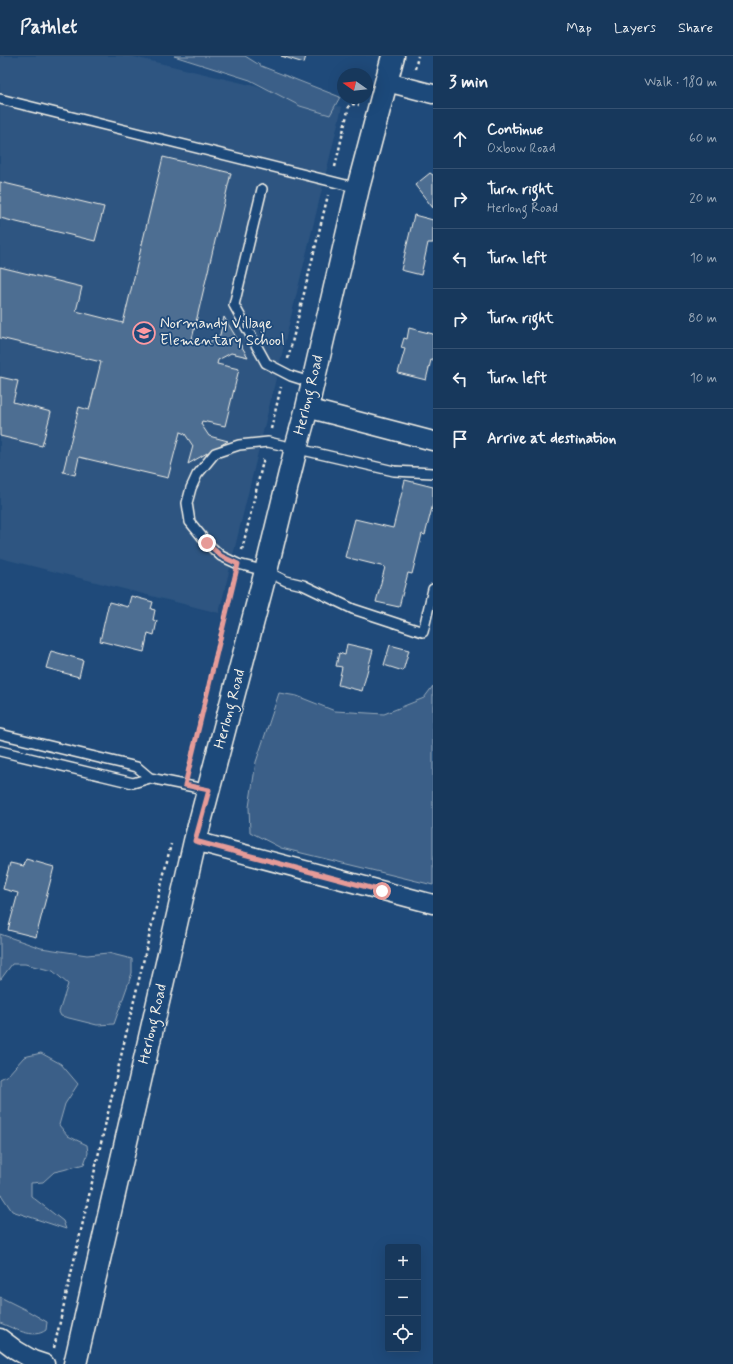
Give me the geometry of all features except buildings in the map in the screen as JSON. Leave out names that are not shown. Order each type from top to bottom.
[{"type":"street","name":"Herlong Road","points":[[75,1364],[195,841],[266,571],[307,408],[358,188],[393,56]]},
{"type":"street","points":[[387,82],[433,94]]},
{"type":"street","points":[[307,408],[433,441]]},
{"type":"street","points":[[195,841],[433,904]]},
{"type":"street","points":[[0,1338],[33,1360],[49,1357]]},
{"type":"lane","points":[[0,99],[358,188]]},
{"type":"lane","points":[[262,189],[234,305],[266,363],[284,373],[313,383]]},
{"type":"lane","points":[[433,473],[394,471],[268,442],[239,445],[215,452],[196,475],[187,503],[190,522],[207,543],[221,556],[238,564],[266,571],[286,580],[304,585],[353,609],[423,632],[433,589]]},
{"type":"lane","points":[[0,734],[137,767],[150,778]]},
{"type":"lane","points":[[0,751],[133,783],[150,778],[209,790]]},
{"type":"path","points":[[185,785],[350,106],[352,104],[367,107],[380,107]]},
{"type":"path","points":[[49,1357],[171,841]]},
{"type":"shaded area","name":"Normandy Village Elementary School","points":[[0,56],[130,56],[342,107],[219,613],[0,558]]},
{"type":"shaded area","points":[[174,56],[245,56],[261,66],[337,96],[337,102],[330,115],[300,106],[250,80]]},
{"type":"shaded area","points":[[433,686],[433,885],[281,848],[250,832],[249,807],[256,762],[279,693],[297,696],[335,711],[384,714],[424,698]]},
{"type":"shaded area","points":[[0,934],[41,948],[87,955],[108,953],[132,959],[132,973],[114,1024],[97,1025],[61,1016],[59,1012],[68,984],[53,971],[25,964],[12,964],[0,979]]},
{"type":"shaded area","points":[[41,1053],[61,1064],[78,1084],[65,1104],[59,1125],[68,1136],[87,1145],[88,1153],[84,1164],[54,1172],[43,1182],[31,1183],[31,1196],[63,1221],[66,1229],[12,1211],[0,1193],[0,1079],[8,1075],[24,1057]]},
{"type":"shaded area","points":[[0,1297],[47,1322],[46,1330],[35,1334],[23,1332],[0,1323]]},
{"type":"place","name":"Normandy Village Elementary School","points":[[144,333]]},
{"type":"route","points":[[207,543],[221,556],[238,564],[185,785],[209,790],[195,841],[382,891]]}]
